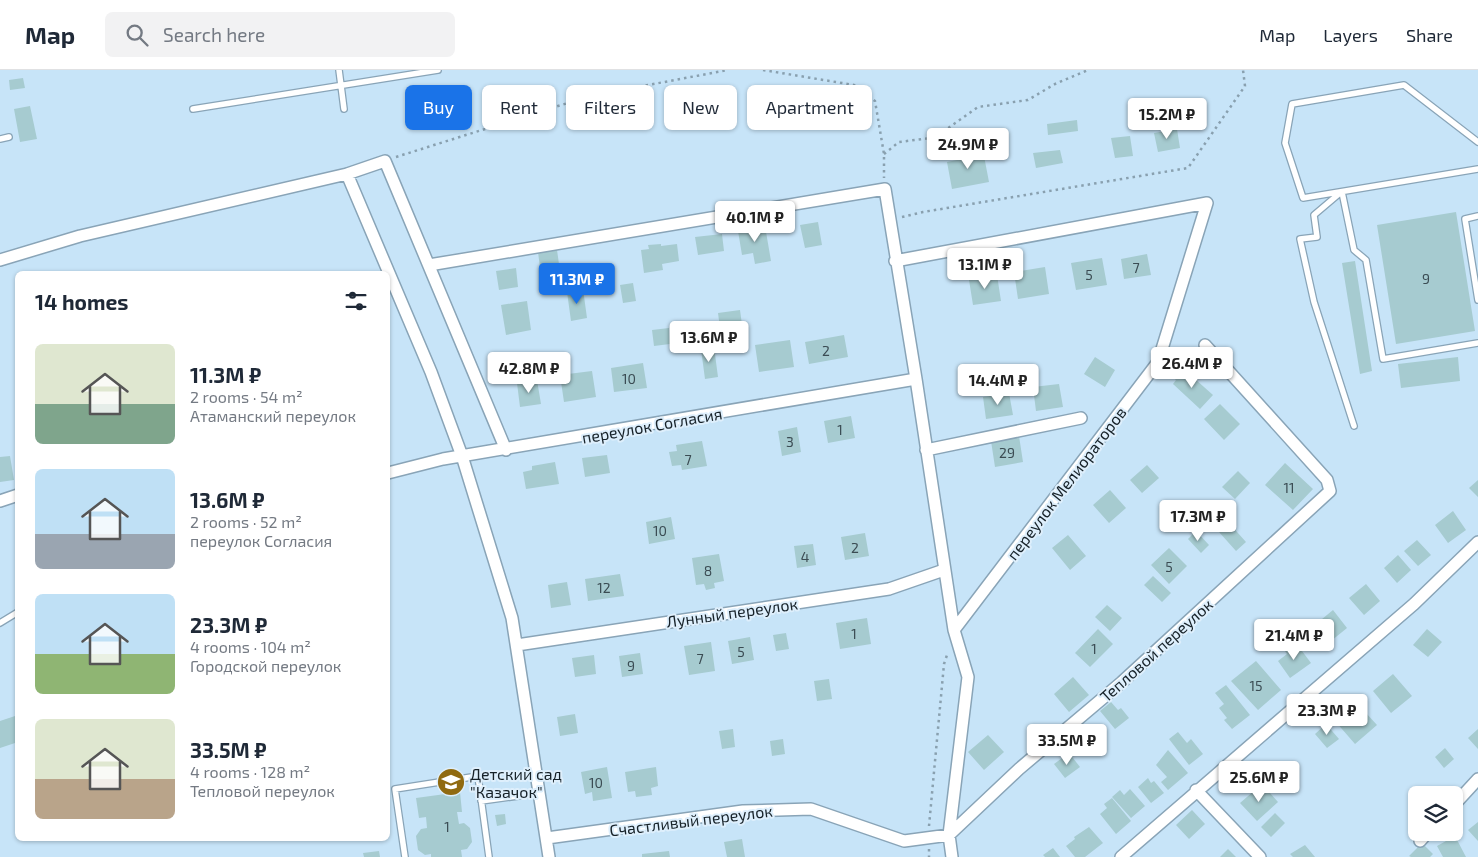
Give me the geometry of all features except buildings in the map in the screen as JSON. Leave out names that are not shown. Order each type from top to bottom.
[{"type":"street","points":[[0,260],[80,236],[347,174],[385,161],[506,450]]},
{"type":"street","points":[[347,174],[388,271]]},
{"type":"street","points":[[429,265],[885,189],[954,630],[968,677],[949,835],[952,857]]},
{"type":"street","name":"переулок Мелиораторов","points":[[895,261],[1207,203],[1158,362],[954,630]]},
{"type":"street","points":[[390,275],[431,372],[462,456],[512,618],[549,857]]},
{"type":"street","name":"Тепловой переулок","points":[[949,835],[1019,769],[1122,682],[1330,491],[1327,480],[1206,345]]},
{"type":"street","name":"переулок Согласия","points":[[390,473],[462,456],[916,379]]},
{"type":"street","points":[[926,450],[1081,418]]},
{"type":"street","points":[[0,501],[15,496]]},
{"type":"street","points":[[1121,857],[1196,790],[1414,604],[1478,542]]},
{"type":"street","name":"Лунный переулок","points":[[517,645],[889,589],[944,570]]},
{"type":"street","points":[[1463,795],[1478,779]]},
{"type":"street","points":[[1196,790],[1260,857]]},
{"type":"street","name":"Счастливый переулок","points":[[547,838],[743,811],[811,809],[904,841],[949,835]]},
{"type":"lane","points":[[338,70],[344,109]]},
{"type":"lane","points":[[193,109],[438,70]]},
{"type":"lane","points":[[1478,142],[1404,85],[1292,104],[1285,143],[1303,198],[1478,169]]},
{"type":"lane","points":[[0,139],[9,137]]},
{"type":"lane","points":[[1342,192],[1354,250],[1366,260],[1383,359],[1478,343]]},
{"type":"lane","points":[[1342,192],[1314,215],[1316,236],[1300,239],[1314,302],[1354,426]]},
{"type":"lane","points":[[1478,216],[1465,219],[1478,300]]},
{"type":"lane","points":[[0,622],[15,614]]},
{"type":"lane","points":[[405,857],[395,789],[478,776],[489,857]]},
{"type":"lane","points":[[482,801],[540,793]]},
{"type":"path","points":[[385,161],[590,96],[728,70]]},
{"type":"path","points":[[764,70],[854,85],[875,100],[884,154],[885,189]]},
{"type":"path","points":[[884,154],[899,142],[931,138],[978,107],[1028,100],[1055,84],[1088,70]]},
{"type":"path","points":[[889,221],[923,212],[1188,168],[1245,86],[1243,70]]},
{"type":"path","points":[[929,857],[944,664],[954,630]]},
{"type":"place","name":"Детский сад \"Казачок\"","points":[[451,782]]}]
